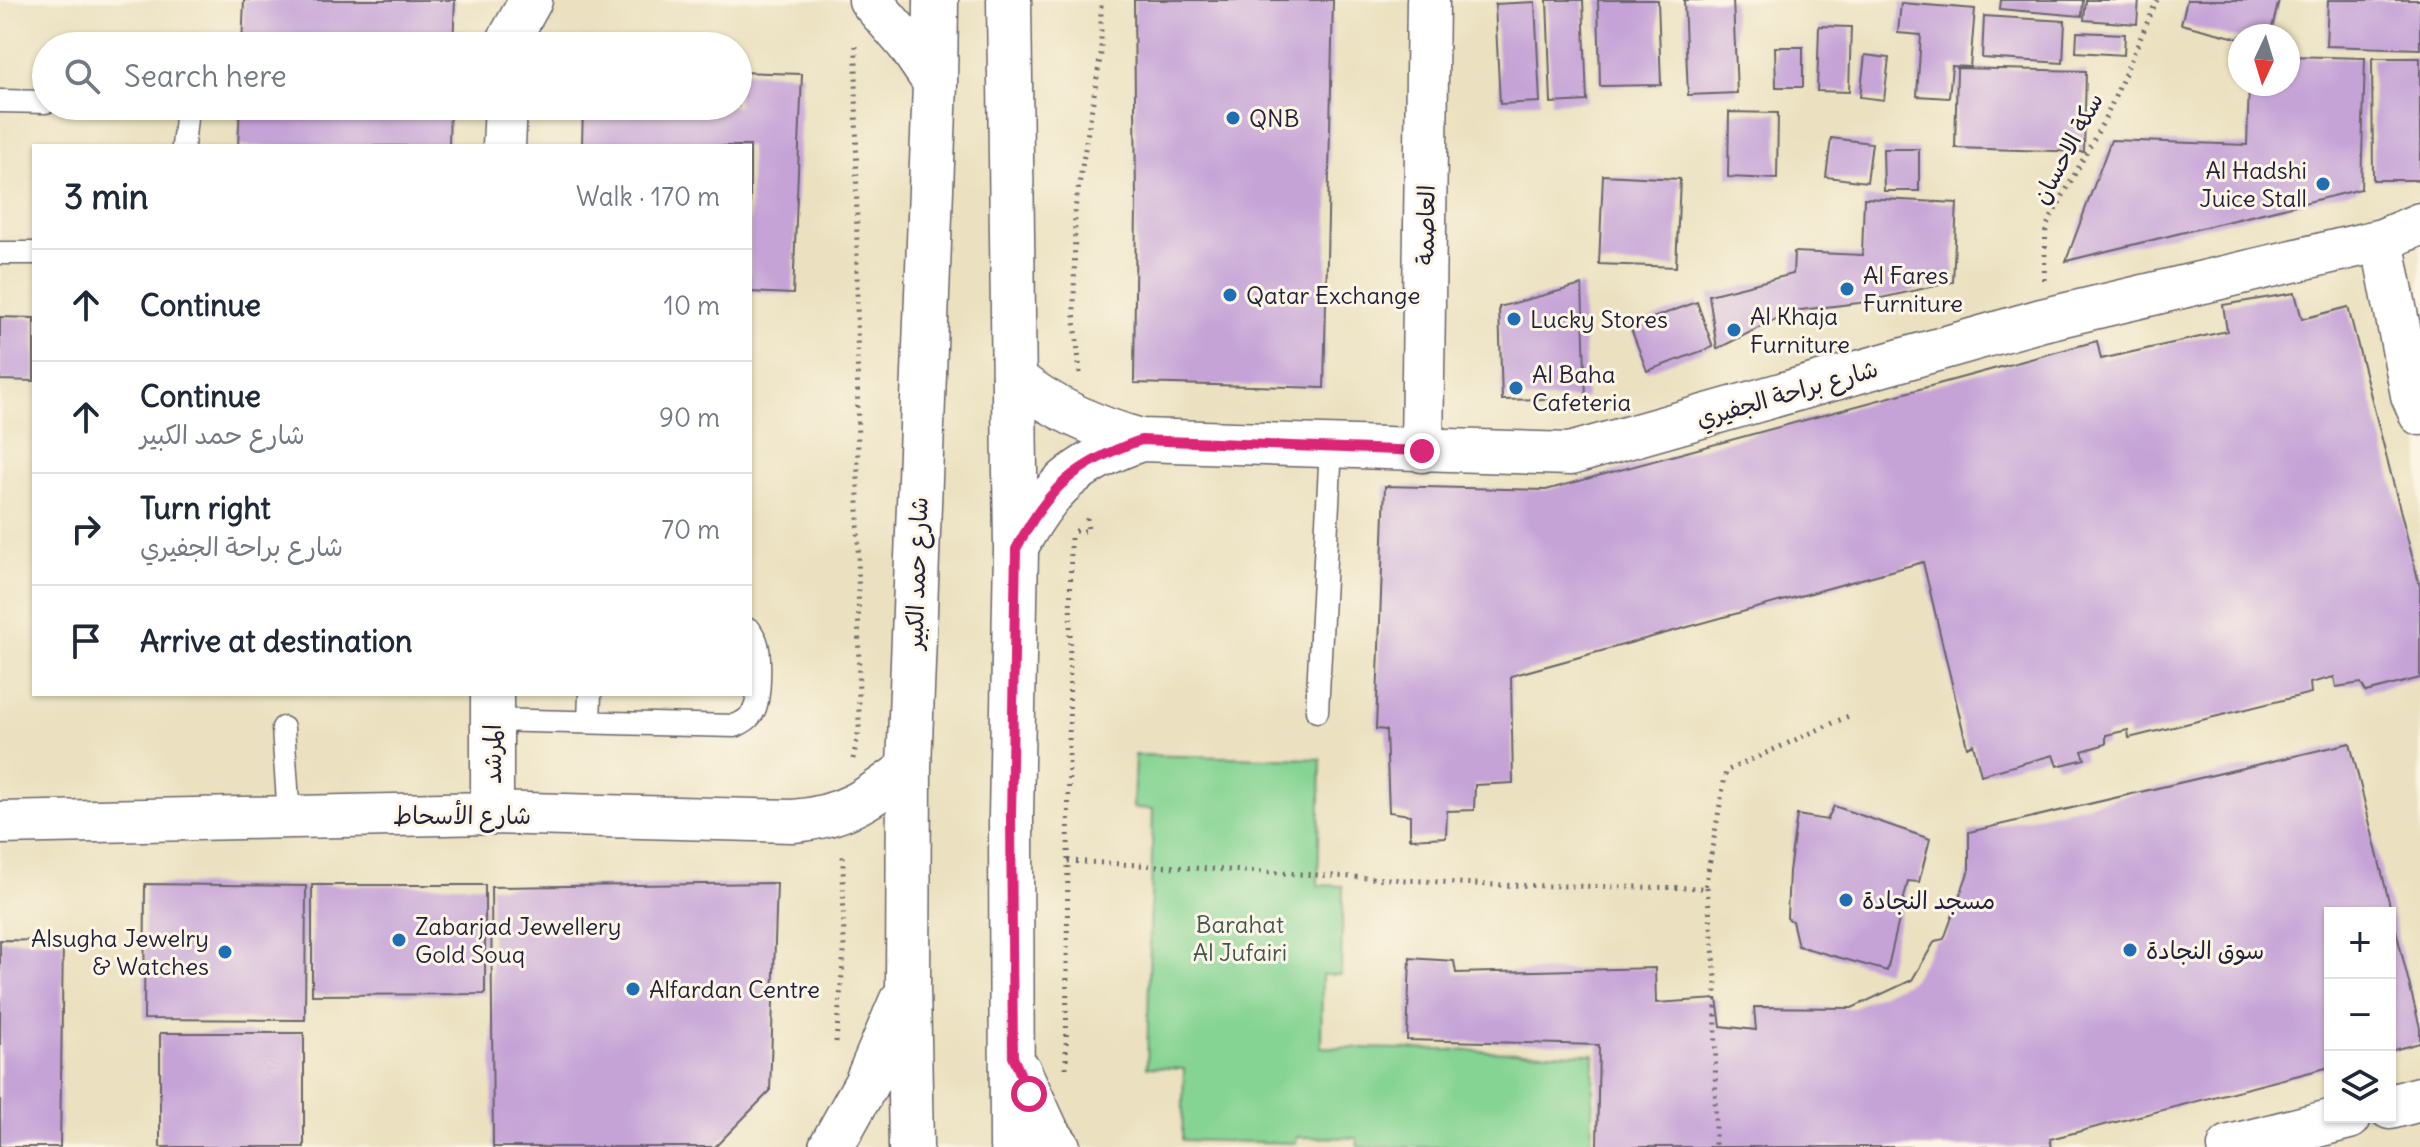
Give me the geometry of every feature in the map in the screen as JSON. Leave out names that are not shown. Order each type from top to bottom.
[{"type":"main road","name":"شارع حمد الكبير","points":[[911,1147],[909,768],[936,0]]},
{"type":"main road","points":[[1009,0],[1016,549],[1011,817],[1012,1147]]},
{"type":"main road","points":[[831,1147],[866,1084],[908,985]]},
{"type":"main road","points":[[1013,1057],[1047,1132],[1058,1147]]},
{"type":"main road","points":[[2396,1105],[2420,1099]]},
{"type":"main road","points":[[2230,1147],[2325,1123]]},
{"type":"street","points":[[513,32],[531,0]]},
{"type":"street","name":"العاصمة","points":[[1422,451],[1428,0]]},
{"type":"street","points":[[863,17],[907,43],[935,84]]},
{"type":"street","points":[[504,144],[505,120]]},
{"type":"street","name":"شارع براحة الجفيري","points":[[1013,377],[1036,395],[1085,422],[1141,440],[1570,454],[2042,320],[2382,240],[2420,224]]},
{"type":"street","points":[[2382,240],[2412,395],[2420,414]]},
{"type":"street","name":"شارع براحة الجفيري","points":[[1016,549],[1033,516],[1056,487],[1112,450],[1141,440]]},
{"type":"street","name":"المرشد","points":[[492,707],[492,813]]},
{"type":"street","name":"شارع الأسحاط","points":[[0,823],[492,813],[810,820],[843,812],[909,768]]},
{"type":"lane","points":[[0,101],[32,102]]},
{"type":"lane","points":[[183,144],[186,120]]},
{"type":"lane","points":[[0,253],[32,253]]},
{"type":"lane","points":[[1317,711],[1331,447]]},
{"type":"lane","points":[[492,707],[589,722],[735,726],[753,713],[756,704],[759,651],[752,633]]},
{"type":"lane","points":[[589,722],[590,696]]},
{"type":"lane","points":[[283,728],[289,817]]},
{"type":"path","points":[[1085,422],[1074,310],[1075,209],[1101,53],[1101,0]]},
{"type":"path","name":"سكة الاحسان","points":[[2042,320],[2046,227],[2107,115],[2157,0]]},
{"type":"path","points":[[835,1052],[844,952],[843,812],[859,730],[863,17]]},
{"type":"path","points":[[1066,1083],[1071,532],[1088,531],[1085,465]]},
{"type":"path","points":[[1068,861],[1494,885],[1705,888],[1726,771],[1853,714]]},
{"type":"path","points":[[1706,882],[1716,978],[1715,1147]]},
{"type":"green space","name":"Barahat Al Jufairi","points":[[1135,755],[1321,759],[1318,885],[1343,886],[1341,975],[1322,975],[1321,1047],[1594,1054],[1591,1147],[1358,1147],[1357,1138],[1297,1137],[1296,1143],[1182,1140],[1184,1069],[1147,1067],[1153,809],[1133,808]]},
{"type":"building","points":[[244,0],[455,0],[454,32],[243,32]]},
{"type":"building","points":[[1134,0],[1333,0],[1324,388],[1134,383]]},
{"type":"building","points":[[1547,0],[1583,0],[1587,101],[1551,103]]},
{"type":"building","points":[[1598,0],[1658,0],[1661,85],[1600,86]]},
{"type":"building","points":[[1684,0],[1733,0],[1737,93],[1688,95]]},
{"type":"building","points":[[2001,0],[2083,0],[2082,16],[2000,9]]},
{"type":"building","points":[[2086,0],[2139,0],[2137,24],[2084,20]]},
{"type":"building","points":[[2187,0],[2279,0],[2273,24],[2228,24],[2228,36],[2181,24]]},
{"type":"building","points":[[2328,0],[2420,0],[2420,49],[2326,46]]},
{"type":"building","points":[[1535,2],[1540,102],[1500,104],[1495,4]]},
{"type":"building","points":[[1901,3],[1975,9],[1970,67],[1952,66],[1949,98],[1917,96],[1921,35],[1898,33]]},
{"type":"building","points":[[1984,16],[2065,21],[2063,63],[1982,58]]},
{"type":"building","points":[[1819,26],[1851,27],[1849,92],[1817,91]]},
{"type":"building","points":[[2077,32],[2125,34],[2124,55],[2076,52]]},
{"type":"building","points":[[1775,47],[1803,47],[1803,87],[1776,87]]},
{"type":"building","points":[[1865,55],[1889,58],[1884,100],[1860,97]]},
{"type":"building","points":[[2300,56],[2365,58],[2361,189],[2066,261],[2111,140],[2247,145],[2249,96],[2300,96]]},
{"type":"building","points":[[2372,58],[2420,58],[2420,180],[2373,180]]},
{"type":"building","points":[[1957,68],[2086,71],[2084,152],[1955,148]]},
{"type":"building","points":[[752,72],[802,74],[793,294],[752,292],[752,144],[582,144],[583,120],[752,120]]},
{"type":"building","points":[[1729,112],[1778,113],[1777,179],[1728,177]]},
{"type":"building","points":[[239,120],[450,120],[449,144],[238,144]]},
{"type":"building","points":[[1831,138],[1872,143],[1867,182],[1826,177]]},
{"type":"building","points":[[1883,149],[1919,149],[1919,191],[1884,191]]},
{"type":"building","points":[[1603,175],[1680,179],[1676,267],[1599,264]]},
{"type":"building","points":[[1864,198],[1957,203],[1953,282],[1859,303],[1792,311],[1717,349],[1709,295],[1793,274],[1794,252],[1862,255]]},
{"type":"building","points":[[1582,285],[1586,398],[1502,400],[1499,307]]},
{"type":"building","points":[[2295,293],[2302,319],[2348,307],[2420,587],[2420,678],[2366,692],[2361,683],[2336,687],[2334,677],[2310,683],[2311,693],[2129,738],[2128,730],[2106,735],[2106,744],[2082,751],[2085,759],[2057,766],[2053,755],[1981,775],[1973,744],[1967,747],[1923,562],[1511,676],[1513,783],[1475,785],[1474,810],[1447,811],[1446,837],[1410,839],[1410,815],[1389,812],[1386,730],[1376,729],[1385,486],[1546,490],[2097,341],[2101,359],[2227,331],[2223,305]]},
{"type":"building","points":[[1697,302],[1713,347],[1647,371],[1630,326]]},
{"type":"building","points":[[0,317],[32,318],[32,381],[0,380]]},
{"type":"building","name":"سوق النجادة","points":[[2350,743],[2390,907],[2324,907],[2324,1069],[2050,1139],[2052,1147],[1597,1147],[1599,1045],[1407,1040],[1410,958],[1454,961],[1456,973],[1655,968],[1656,1003],[1717,999],[1721,1026],[1756,1030],[1754,1007],[1852,1008],[1912,980],[1935,941],[1944,939],[1969,870],[1969,832]]},
{"type":"building","name":"مسجد النجادة","points":[[1834,806],[1930,839],[1919,882],[1908,881],[1887,971],[1798,946],[1792,921],[1787,918],[1789,871],[1797,815],[1827,820]]},
{"type":"building","name":"Alfardan Centre","points":[[777,883],[770,1091],[715,1147],[493,1147],[491,887]]},
{"type":"building","name":"Alsugha Jewelry & Watches","points":[[145,884],[306,886],[305,1020],[144,1019]]},
{"type":"building","name":"Zabarjad Jewellery Gold Souq","points":[[312,885],[485,885],[485,994],[312,995]]},
{"type":"building","name":"سوق النجادة","points":[[2396,930],[2420,1028],[2420,1043],[2396,1049]]},
{"type":"building","points":[[0,940],[63,941],[60,1147],[0,1147]]},
{"type":"building","points":[[160,1033],[304,1033],[304,1147],[160,1147]]},
{"type":"place","name":"QNB","points":[[1233,118]]},
{"type":"place","name":"Al Hadshi Juice Stall","points":[[2323,184]]},
{"type":"place","name":"Al Fares Furniture","points":[[1847,289]]},
{"type":"place","name":"Qatar Exchange","points":[[1230,295]]},
{"type":"place","name":"Lucky Stores","points":[[1514,319]]},
{"type":"place","name":"Al Khaja Furniture","points":[[1734,330]]},
{"type":"place","name":"Al Baha Cafeteria","points":[[1516,388]]},
{"type":"place","name":"مسجد النجادة","points":[[1846,900]]},
{"type":"place","name":"Zabarjad Jewellery Gold Souq","points":[[399,940]]},
{"type":"place","name":"سوق النجادة","points":[[2130,950]]},
{"type":"place","name":"Alsugha Jewelry & Watches","points":[[225,952]]},
{"type":"place","name":"Alfardan Centre","points":[[633,989]]},
{"type":"route","points":[[1029,1094],[1013,1057],[1011,817],[1016,549],[1033,516],[1056,487],[1085,465],[1112,450],[1141,440],[1422,451]]}]
